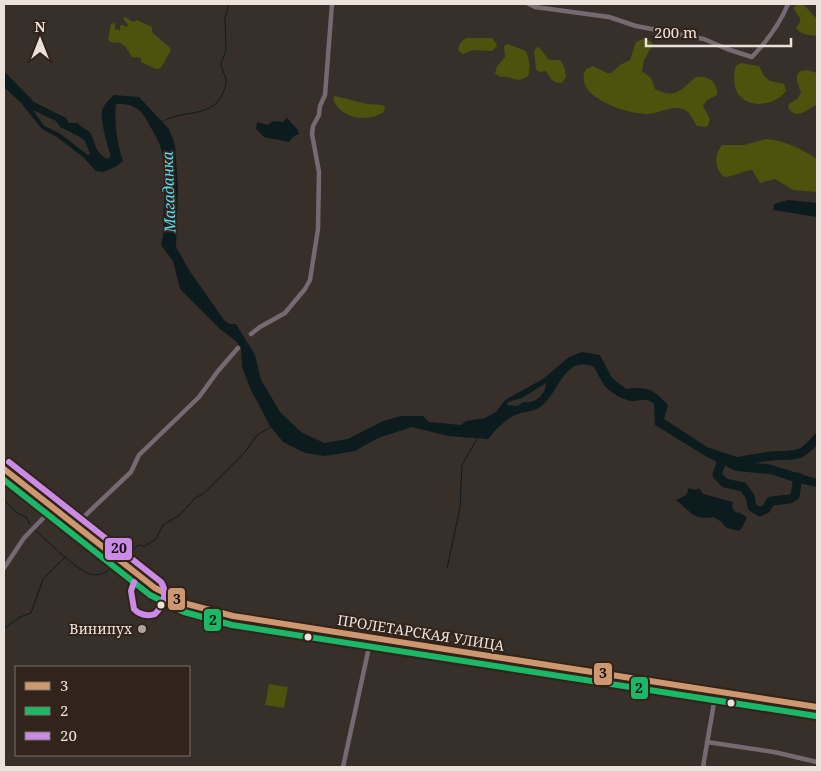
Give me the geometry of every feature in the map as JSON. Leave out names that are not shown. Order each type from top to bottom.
[{"type":"main road","name":"ПРОЛЕТАРСКАЯ УЛИЦА","points":[[4,469],[155,588],[187,604],[233,616],[817,707]]},
{"type":"street","points":[[252,334],[260,327],[286,313],[310,280],[318,230],[320,172],[312,126],[319,114],[325,95],[332,4]]},
{"type":"street","points":[[529,4],[550,10],[609,17],[636,26],[704,39],[752,57],[765,43],[784,16],[788,4]]},
{"type":"street","points":[[75,525],[131,472],[139,455],[199,397],[238,348]]},
{"type":"street","points":[[4,568],[24,538],[53,508]]},
{"type":"street","points":[[343,767],[371,638]]},
{"type":"street","points":[[703,767],[716,691]]},
{"type":"street","points":[[707,742],[774,752],[817,762]]},
{"type":"green space","points":[[798,4],[805,6],[817,19],[817,36],[808,35],[796,28],[800,18],[793,8]]},
{"type":"green space","points":[[125,17],[133,22],[137,20],[152,27],[152,32],[170,48],[171,50],[161,68],[156,69],[141,62],[141,58],[132,57],[125,46],[108,40],[111,24],[115,23],[115,30],[118,29],[120,31],[120,26],[127,27],[128,25],[123,18]]},
{"type":"green space","points":[[466,38],[492,38],[497,46],[492,51],[473,50],[463,54],[458,50]]},
{"type":"green space","points":[[643,39],[651,41],[653,45],[644,60],[642,71],[651,78],[655,89],[668,93],[678,92],[696,77],[708,78],[714,83],[717,95],[707,100],[703,106],[710,119],[708,126],[697,126],[688,112],[679,108],[640,114],[616,108],[594,96],[587,88],[584,79],[586,69],[593,66],[611,73],[620,65],[630,60],[636,42]]},
{"type":"green space","points":[[508,44],[526,51],[529,60],[529,70],[528,76],[524,79],[517,80],[500,77],[495,73],[497,66],[505,57],[504,46]]},
{"type":"green space","points":[[539,47],[549,60],[560,60],[564,66],[566,77],[562,83],[554,81],[546,71],[539,72],[536,69],[534,51]]},
{"type":"green space","points":[[741,63],[759,66],[764,76],[770,81],[784,84],[786,91],[776,100],[763,104],[756,104],[743,99],[736,91],[734,81],[735,68]]},
{"type":"green space","points":[[807,70],[817,73],[817,105],[799,114],[795,114],[788,108],[789,104],[798,98],[801,92],[797,81],[798,73]]},
{"type":"green space","points":[[335,96],[367,104],[383,105],[385,108],[384,112],[363,118],[348,115],[337,106],[333,99]]},
{"type":"green space","points":[[766,139],[793,146],[817,159],[817,192],[793,190],[775,179],[760,183],[752,170],[724,177],[718,170],[716,157],[722,145],[744,145]]},
{"type":"green space","points":[[269,684],[288,687],[284,708],[265,705]]},
{"type":"water","points":[[4,71],[34,102],[66,118],[69,123],[78,123],[90,132],[98,151],[107,159],[111,156],[103,127],[102,111],[105,104],[114,95],[139,97],[169,129],[175,145],[178,188],[176,247],[189,270],[224,320],[229,324],[236,324],[255,355],[261,380],[280,412],[301,432],[324,443],[348,439],[383,421],[401,416],[423,416],[429,422],[461,425],[466,421],[485,418],[496,412],[505,400],[543,379],[569,357],[582,352],[600,355],[612,378],[626,389],[640,388],[650,390],[658,395],[668,405],[664,419],[707,447],[755,463],[768,464],[817,479],[817,487],[771,474],[736,471],[707,457],[655,425],[654,404],[647,400],[631,401],[618,396],[604,385],[594,367],[584,364],[575,366],[568,372],[544,404],[537,409],[511,417],[488,439],[448,436],[412,427],[378,438],[355,451],[325,456],[305,453],[283,442],[270,426],[250,388],[242,367],[241,349],[237,342],[220,329],[180,289],[173,261],[161,245],[165,181],[161,149],[157,138],[142,113],[129,105],[116,104],[116,133],[123,161],[104,172],[96,171],[83,157],[57,137],[42,129],[21,103],[4,87]],"holes":[[[33,110],[56,121],[60,127],[80,137],[85,141],[90,154],[88,155],[59,133],[44,126]],[[546,383],[542,395],[536,400],[523,402],[518,406],[507,405],[508,402],[522,398]]]},
{"type":"water","points":[[287,118],[298,130],[299,134],[294,136],[289,142],[264,137],[256,129],[257,122],[268,125],[273,121],[283,122]]},
{"type":"water","points":[[788,200],[817,203],[817,217],[773,210],[774,204]]},
{"type":"water","points":[[689,488],[695,490],[699,488],[703,494],[733,502],[732,507],[736,513],[738,512],[747,517],[742,528],[739,531],[731,529],[713,517],[706,518],[692,514],[676,500],[686,495]]},
{"type":"waterway","points":[[163,121],[210,108],[217,103],[222,95],[226,80],[221,64],[226,50],[225,18],[229,4]]},
{"type":"waterway","points":[[128,553],[138,545],[145,546],[156,539],[163,525],[180,515],[195,498],[203,494],[245,452],[257,435],[271,427]]},
{"type":"waterway","points":[[447,568],[460,508],[462,465],[478,437]]},
{"type":"waterway","name":"Магаданка","points":[[736,462],[768,456],[797,454],[806,449],[817,438]]},
{"type":"waterway","points":[[722,460],[717,475],[725,483],[743,487],[750,496],[752,507],[760,512],[766,509],[771,501],[790,499],[795,496],[798,477]]},
{"type":"waterway","points":[[4,500],[17,513],[26,517],[30,524]]},
{"type":"waterway","points":[[36,531],[62,555],[85,572],[98,575],[109,570]]},
{"type":"waterway","points":[[4,629],[20,617],[31,613],[43,579],[65,557]]},
{"type":"transit line","name":"20","points":[[9,462],[161,582],[164,590],[164,599],[155,614],[143,614],[134,609],[131,591],[134,582]]},
{"type":"transit line","name":"3","points":[[4,469],[155,588],[187,604],[233,616],[817,707]]},
{"type":"transit line","name":"2","points":[[4,480],[150,595],[184,612],[232,625],[816,716]]},
{"type":"place","name":"Винипух","points":[[142,629]]}]
